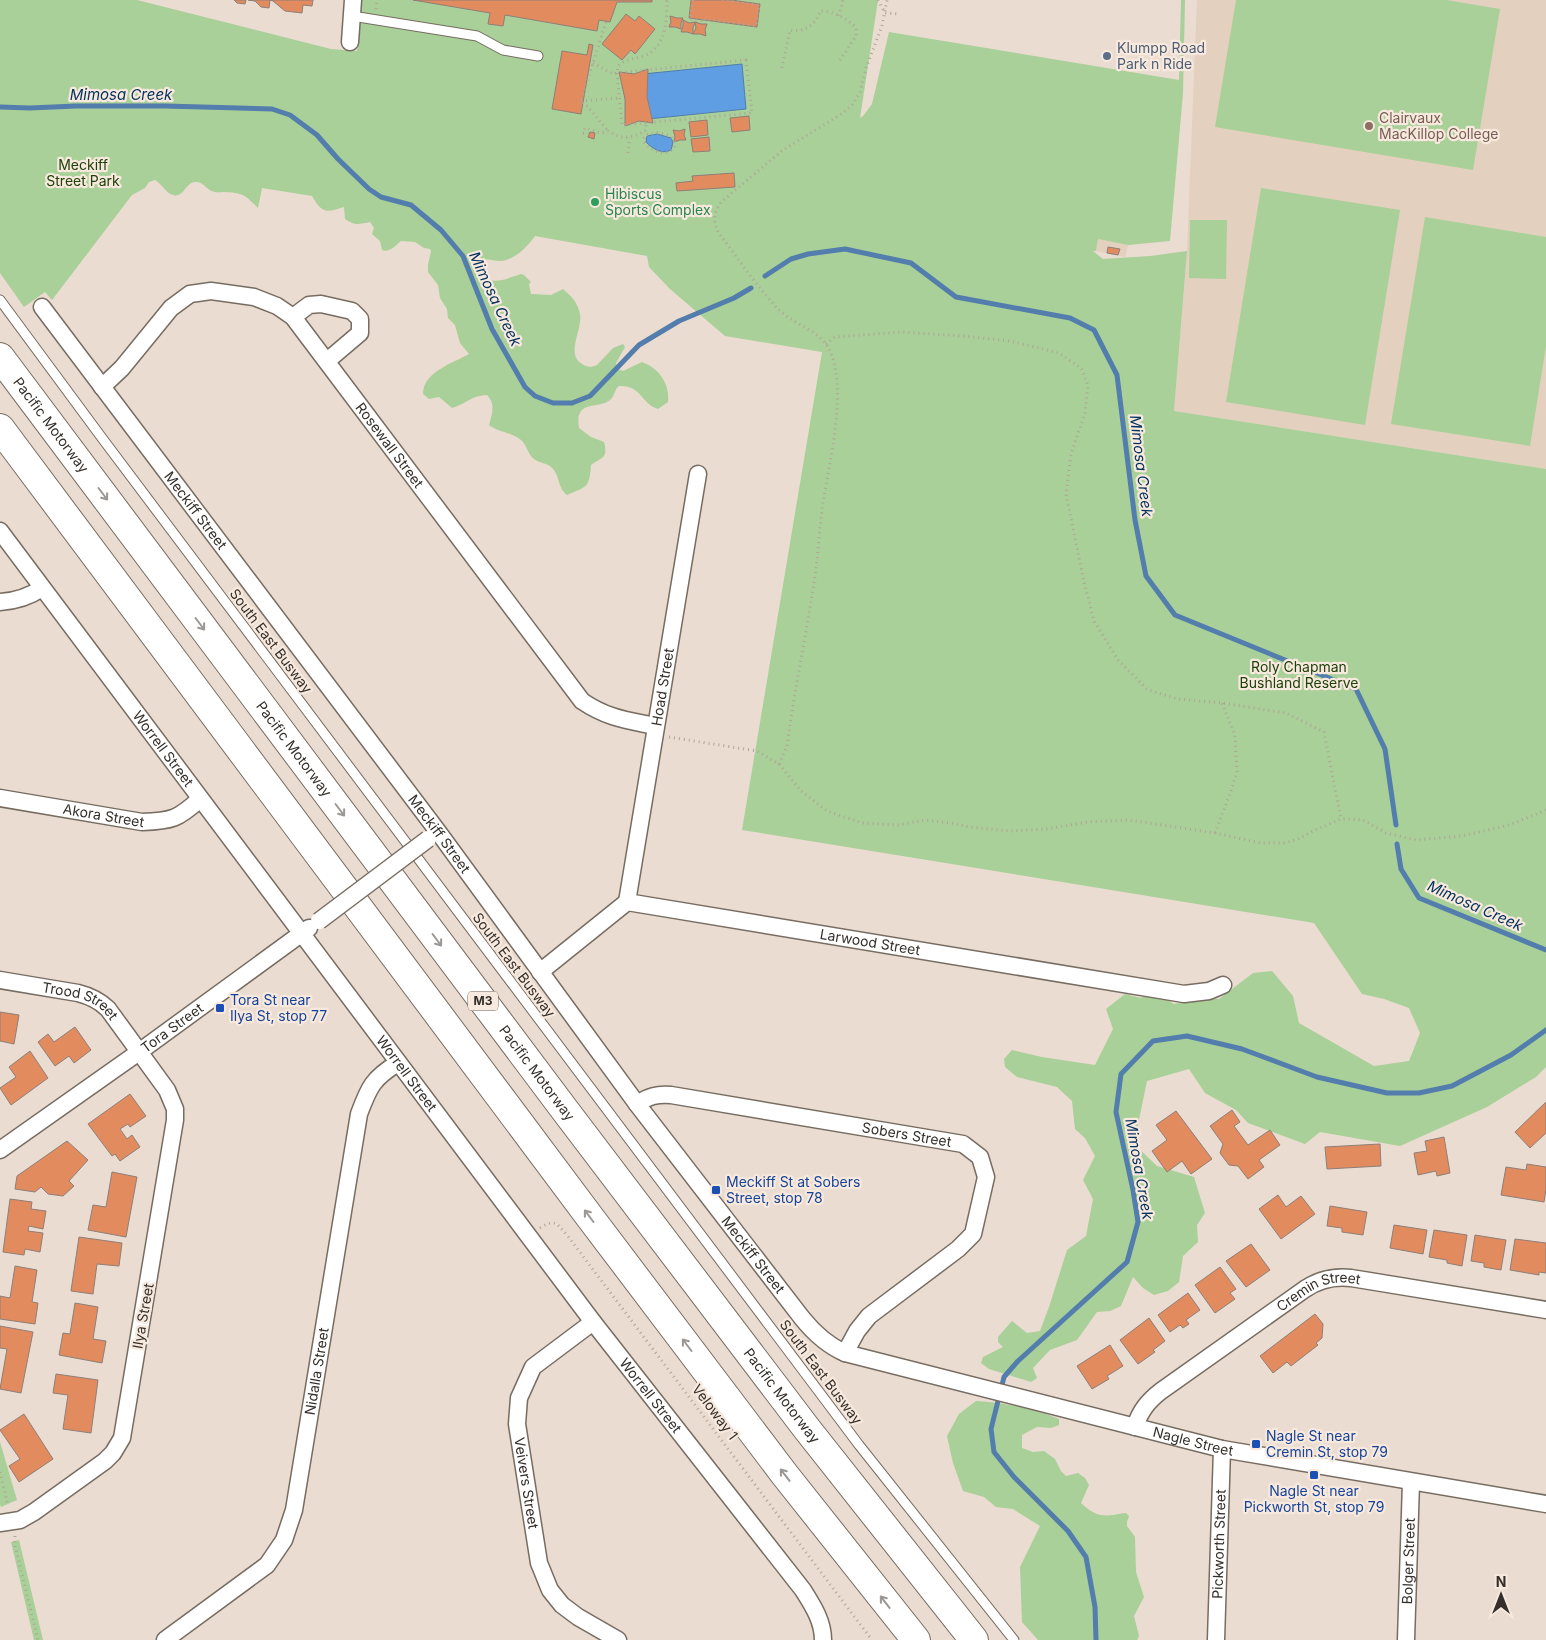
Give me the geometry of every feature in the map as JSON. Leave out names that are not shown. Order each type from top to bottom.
[{"type":"highway","name":"Pacific Motorway","points":[[0,357],[807,1430],[974,1640]]},
{"type":"highway","points":[[0,428],[601,1232],[779,1467],[916,1640]]},
{"type":"street","points":[[350,42],[353,8]]},
{"type":"street","name":"Rosewall Street","points":[[102,387],[122,368],[171,308],[190,294],[210,291],[254,297],[277,306],[293,317],[327,361],[582,701],[597,711],[655,729]]},
{"type":"street","points":[[293,317],[309,306],[321,304],[352,311],[360,320],[360,334],[327,361]]},
{"type":"street","name":"Meckiff Street","points":[[42,307],[433,835],[540,972],[637,1104],[802,1318],[829,1345],[845,1352]]},
{"type":"street","name":"Hoad Street","points":[[627,902],[698,474]]},
{"type":"street","name":"Worrell Street","points":[[0,531],[593,1322],[803,1590],[816,1612],[823,1640]]},
{"type":"street","points":[[0,602],[19,599],[42,588]]},
{"type":"street","name":"Akora Street","points":[[0,798],[142,822],[164,822],[185,814],[200,799]]},
{"type":"street","name":"Tora Street","points":[[0,1150],[302,934],[433,835]]},
{"type":"street","points":[[540,972],[627,902]]},
{"type":"street","name":"Larwood Street","points":[[627,902],[1184,994],[1209,991],[1223,985]]},
{"type":"street","name":"Trood Street","points":[[0,980],[78,993],[96,999],[108,1009],[139,1052]]},
{"type":"street","name":"Ilya Street","points":[[8,1522],[20,1520],[34,1512],[105,1461],[113,1453],[122,1438],[175,1120],[175,1108],[167,1090],[139,1052]]},
{"type":"street","name":"Nidalla Street","points":[[165,1640],[267,1565],[284,1540],[294,1510],[359,1114],[368,1090],[379,1076],[398,1062]]},
{"type":"street","name":"Sobers Street","points":[[637,1104],[659,1094],[671,1095],[963,1144],[980,1157],[986,1177],[973,1234],[958,1249],[869,1316],[857,1331],[845,1352]]},
{"type":"street","name":"Cremin Street","points":[[1136,1426],[1141,1412],[1156,1394],[1305,1288],[1325,1278],[1352,1278],[1546,1310]]},
{"type":"street","name":"Veivers Street","points":[[593,1322],[533,1367],[519,1398],[516,1424],[539,1563],[550,1590],[562,1605],[578,1617],[618,1640]]},
{"type":"street","name":"Nagle Street","points":[[845,1352],[1222,1449],[1546,1504]]},
{"type":"street","name":"Pickworth Street","points":[[1216,1640],[1222,1449]]},
{"type":"street","name":"Bolger Street","points":[[1406,1640],[1411,1482]]},
{"type":"lane","points":[[353,8],[477,36],[503,50],[538,56]]},
{"type":"lane","name":"South East Busway","points":[[0,300],[865,1453],[1014,1640]]},
{"type":"path","points":[[593,63],[613,74],[617,73],[746,60],[752,112],[622,125],[617,73],[618,66],[622,62],[649,54],[658,46],[666,26],[667,1],[671,0]]},
{"type":"path","points":[[693,0],[690,20],[705,21],[705,19],[756,26],[759,5],[722,0]]},
{"type":"path","points":[[839,16],[843,0]]},
{"type":"path","points":[[878,0],[885,13]]},
{"type":"path","points":[[779,764],[787,746],[813,587],[823,503],[832,456],[838,380],[836,367],[826,344],[815,333],[793,321],[774,304],[718,232],[715,226],[715,213],[721,202],[783,150],[852,105],[860,92],[866,68],[878,39],[887,0]]},
{"type":"path","points":[[782,68],[790,30],[800,31],[812,26],[820,11],[830,11],[852,23],[856,28],[856,36],[838,63]]},
{"type":"path","points":[[885,13],[900,14]]},
{"type":"path","points":[[581,101],[606,22]]},
{"type":"path","points":[[581,101],[620,98]]},
{"type":"path","points":[[581,101],[608,131],[617,136],[630,138],[637,135],[646,130],[646,123]]},
{"type":"path","points":[[589,134],[583,133],[585,128],[601,133],[608,131]]},
{"type":"path","points":[[637,135],[644,142],[652,149],[662,153],[672,151],[674,146],[672,137],[662,133],[646,135],[644,142]]},
{"type":"path","points":[[628,154],[630,138]]},
{"type":"path","points":[[826,344],[835,337],[901,332],[963,336],[1010,341],[1059,353],[1081,368],[1088,385],[1085,413],[1071,454],[1066,494],[1094,621],[1118,660],[1148,690],[1178,699],[1222,702],[1286,713],[1324,732],[1341,819]]},
{"type":"path","points":[[1215,833],[1237,772],[1235,735],[1222,702]]},
{"type":"path","points":[[655,729],[680,739],[757,751],[779,764],[800,790],[827,811],[862,823],[898,825],[925,820],[1010,831],[1047,829],[1088,822],[1129,820],[1215,833],[1261,843],[1285,843],[1298,840],[1315,830],[1341,819],[1363,820],[1386,833],[1416,840],[1462,836],[1509,825],[1546,810]]},
{"type":"path","name":"Veloway 1","points":[[529,1235],[550,1222],[557,1224],[567,1235],[872,1640]]},
{"type":"path","points":[[0,1472],[8,1522],[38,1640]]},
{"type":"shaded area","name":"Clairvaux MacKillop College","points":[[1197,0],[1546,0],[1546,469],[1174,411],[1187,251]]},
{"type":"shaded area","points":[[1098,239],[1128,245],[1125,257],[1096,251]]},
{"type":"green space","points":[[0,0],[137,0],[331,49],[357,51],[362,0],[878,0],[860,118],[872,104],[889,32],[1179,80],[1181,0],[1185,0],[1183,93],[1170,241],[1128,245],[1098,239],[1096,251],[1093,251],[1103,259],[1187,251],[1174,411],[1546,469],[1546,1067],[1536,1077],[1487,1107],[1400,1146],[1320,1132],[1305,1144],[1248,1123],[1236,1110],[1205,1093],[1189,1069],[1147,1081],[1134,1144],[1157,1166],[1194,1177],[1205,1213],[1197,1225],[1198,1242],[1183,1256],[1179,1282],[1168,1291],[1154,1295],[1143,1288],[1133,1277],[1121,1306],[1110,1311],[1097,1312],[1077,1340],[1050,1350],[1033,1368],[1037,1378],[1031,1382],[989,1369],[981,1363],[983,1357],[1003,1347],[998,1342],[998,1337],[1012,1321],[1027,1333],[1040,1331],[1067,1250],[1086,1236],[1093,1199],[1083,1180],[1095,1156],[1085,1138],[1075,1129],[1072,1101],[1057,1087],[1017,1077],[1005,1067],[1004,1059],[1012,1050],[1042,1057],[1095,1065],[1113,1029],[1106,1009],[1125,994],[1141,998],[1145,995],[1154,994],[1174,1004],[1206,998],[1219,999],[1253,973],[1272,971],[1293,996],[1299,1023],[1374,1066],[1409,1061],[1420,1033],[1409,1008],[1362,994],[1314,923],[742,830],[822,352],[725,336],[670,289],[649,267],[647,256],[535,236],[516,256],[500,261],[487,259],[483,261],[478,266],[477,273],[483,277],[498,281],[521,274],[531,282],[529,284],[531,294],[551,295],[563,289],[572,297],[580,314],[575,354],[577,360],[582,364],[593,367],[613,348],[623,344],[625,347],[616,363],[616,368],[623,371],[642,362],[654,368],[665,383],[668,402],[658,409],[648,403],[632,388],[619,386],[610,400],[583,409],[578,419],[579,428],[591,437],[604,442],[605,454],[591,465],[586,485],[567,495],[555,471],[550,466],[532,457],[521,440],[489,425],[492,402],[487,395],[477,396],[452,408],[439,397],[429,399],[423,394],[424,386],[433,374],[469,354],[460,343],[455,325],[448,318],[447,309],[440,298],[438,285],[428,272],[431,251],[415,242],[401,241],[390,250],[382,250],[380,241],[372,234],[374,228],[370,222],[351,223],[345,219],[344,207],[328,211],[322,209],[312,196],[262,188],[258,208],[243,195],[213,192],[198,182],[189,185],[180,194],[173,195],[155,180],[149,182],[145,188],[132,195],[52,300],[45,292],[24,307],[0,273]]},
{"type":"green space","points":[[1236,0],[1446,0],[1500,9],[1473,170],[1215,127]]},
{"type":"green space","points":[[1261,188],[1400,210],[1365,425],[1226,402]]},
{"type":"green space","points":[[1425,217],[1546,237],[1546,346],[1530,446],[1391,424]]},
{"type":"green space","points":[[1190,220],[1227,220],[1226,279],[1189,278]]},
{"type":"green space","points":[[976,1401],[1018,1407],[1059,1419],[1059,1425],[1051,1428],[1037,1427],[1022,1435],[1022,1448],[1033,1452],[1044,1451],[1055,1459],[1066,1476],[1078,1473],[1085,1478],[1089,1485],[1081,1503],[1092,1512],[1099,1515],[1126,1513],[1129,1516],[1127,1526],[1135,1537],[1136,1572],[1144,1597],[1134,1616],[1139,1636],[1137,1640],[1038,1640],[1022,1622],[1020,1567],[1040,1526],[1013,1509],[996,1507],[984,1497],[963,1491],[953,1463],[947,1436],[959,1414]]},
{"type":"green space","points":[[0,1442],[17,1500],[1,1507],[0,1504]]},
{"type":"green space","points":[[19,1540],[43,1640],[34,1640],[11,1542]]},
{"type":"water","points":[[742,64],[746,109],[628,121],[623,76]]},
{"type":"water","points":[[657,134],[671,138],[673,142],[671,150],[660,151],[646,142],[647,136]]},
{"type":"building","points":[[234,0],[246,0],[245,4],[237,3]]},
{"type":"building","points":[[248,0],[270,0],[269,8],[261,7],[255,1]]},
{"type":"building","points":[[270,0],[313,0],[312,6],[303,5],[302,13],[285,11]]},
{"type":"building","points":[[413,0],[652,0],[652,2],[617,2],[610,22],[599,20],[597,31],[505,15],[503,26],[488,24],[490,13]]},
{"type":"building","points":[[691,0],[731,0],[760,4],[757,27],[689,18]]},
{"type":"building","points":[[626,14],[635,21],[639,16],[655,29],[635,54],[631,50],[622,60],[602,44]]},
{"type":"building","points":[[670,16],[683,18],[681,29],[669,27],[671,22]]},
{"type":"building","points":[[683,20],[689,23],[695,22],[693,34],[681,32]]},
{"type":"building","points":[[695,22],[707,24],[706,36],[693,34],[696,28]]},
{"type":"building","points":[[589,44],[593,45],[581,114],[552,109],[562,51],[587,55]]},
{"type":"building","points":[[648,69],[647,97],[653,123],[639,121],[625,126],[625,99],[619,72],[634,74]]},
{"type":"building","points":[[749,116],[750,130],[732,132],[730,118]]},
{"type":"building","points":[[707,120],[708,135],[691,137],[689,122]]},
{"type":"building","points":[[685,129],[684,135],[686,140],[674,142],[673,130]]},
{"type":"building","points":[[590,132],[595,133],[594,139],[588,137]]},
{"type":"building","points":[[709,137],[710,151],[693,152],[691,139]]},
{"type":"building","points":[[734,173],[735,187],[677,191],[676,183],[693,181],[692,176]]},
{"type":"building","points":[[1108,247],[1120,249],[1118,255],[1107,253]]},
{"type":"building","points":[[0,1012],[19,1015],[14,1044],[0,1041]]},
{"type":"building","points":[[75,1027],[91,1050],[74,1063],[69,1056],[55,1066],[38,1042],[48,1034],[54,1042]]},
{"type":"building","points":[[30,1051],[48,1078],[11,1105],[0,1088],[16,1077],[9,1067]]},
{"type":"building","points":[[130,1094],[146,1116],[130,1127],[128,1124],[120,1129],[127,1139],[132,1135],[140,1147],[120,1161],[115,1154],[112,1156],[88,1124]]},
{"type":"building","points":[[1546,1102],[1546,1133],[1530,1148],[1515,1132]]},
{"type":"building","points":[[1232,1110],[1240,1122],[1234,1126],[1248,1145],[1270,1130],[1280,1145],[1259,1160],[1264,1167],[1248,1179],[1238,1166],[1229,1165],[1220,1153],[1223,1144],[1210,1126]]},
{"type":"building","points":[[1176,1111],[1212,1159],[1191,1174],[1182,1161],[1167,1172],[1152,1151],[1167,1140],[1156,1125]]},
{"type":"building","points":[[1444,1137],[1450,1173],[1437,1176],[1436,1171],[1418,1175],[1414,1153],[1427,1151],[1425,1141]]},
{"type":"building","points":[[67,1141],[88,1160],[69,1181],[74,1186],[63,1196],[48,1194],[41,1187],[35,1192],[15,1189],[17,1176]]},
{"type":"building","points":[[1380,1144],[1381,1166],[1327,1169],[1325,1147]]},
{"type":"building","points":[[1527,1164],[1546,1167],[1544,1202],[1501,1195],[1506,1167],[1526,1170]]},
{"type":"building","points":[[112,1172],[137,1177],[126,1237],[88,1230],[93,1205],[106,1207]]},
{"type":"building","points":[[1278,1195],[1286,1207],[1301,1196],[1315,1214],[1281,1239],[1259,1209]]},
{"type":"building","points":[[10,1199],[32,1202],[31,1209],[46,1211],[43,1229],[29,1226],[28,1231],[43,1233],[40,1252],[25,1249],[24,1255],[3,1252]]},
{"type":"building","points":[[1330,1206],[1367,1212],[1363,1235],[1342,1232],[1342,1228],[1327,1226]]},
{"type":"building","points":[[1394,1225],[1427,1230],[1423,1254],[1390,1248]]},
{"type":"building","points":[[1434,1230],[1467,1235],[1462,1266],[1447,1263],[1447,1260],[1429,1257]]},
{"type":"building","points":[[1475,1235],[1506,1240],[1501,1270],[1484,1267],[1484,1263],[1471,1261]]},
{"type":"building","points":[[79,1237],[122,1243],[119,1266],[97,1264],[93,1294],[71,1291]]},
{"type":"building","points":[[1515,1239],[1546,1243],[1546,1273],[1539,1272],[1539,1275],[1510,1270]]},
{"type":"building","points":[[1251,1244],[1270,1270],[1246,1287],[1226,1261]]},
{"type":"building","points":[[15,1266],[37,1270],[32,1302],[38,1303],[35,1324],[0,1319],[0,1296],[10,1298]]},
{"type":"building","points":[[1220,1267],[1236,1289],[1230,1293],[1235,1299],[1215,1313],[1195,1285]]},
{"type":"building","points":[[1188,1293],[1200,1310],[1186,1320],[1189,1324],[1183,1328],[1180,1325],[1170,1332],[1158,1315]]},
{"type":"building","points":[[75,1303],[98,1307],[93,1339],[106,1341],[102,1363],[59,1355],[63,1333],[70,1334]]},
{"type":"building","points":[[1315,1314],[1323,1324],[1322,1338],[1316,1343],[1318,1345],[1291,1366],[1287,1362],[1273,1373],[1260,1356]]},
{"type":"building","points":[[1149,1318],[1165,1341],[1153,1350],[1155,1352],[1138,1364],[1120,1340]]},
{"type":"building","points":[[0,1326],[33,1332],[21,1393],[0,1389],[7,1349],[0,1348]]},
{"type":"building","points":[[1110,1345],[1123,1366],[1107,1376],[1109,1379],[1092,1389],[1077,1366]]},
{"type":"building","points":[[56,1374],[98,1380],[91,1433],[63,1429],[68,1395],[53,1393]]},
{"type":"building","points":[[24,1414],[53,1459],[19,1482],[9,1466],[20,1459],[0,1430]]},
{"type":"waterway","name":"Mimosa Creek","points":[[0,107],[165,106],[239,108],[272,109],[290,115],[317,135],[338,159],[369,189],[381,197],[411,205],[441,230],[463,256],[492,329],[525,387],[535,396],[553,403],[572,403],[590,396],[639,345],[679,321],[734,298],[751,288]]},
{"type":"waterway","name":"Mimosa Creek","points":[[765,276],[791,259],[808,254],[845,249],[911,263],[956,297],[1070,318],[1094,330],[1117,375],[1135,520],[1146,576],[1175,615],[1356,689],[1385,749],[1396,825]]},
{"type":"waterway","name":"Mimosa Creek","points":[[1397,844],[1401,869],[1419,898],[1546,950]]},
{"type":"waterway","name":"Mimosa Creek","points":[[1096,1640],[1095,1607],[1086,1557],[1068,1531],[1014,1477],[994,1452],[991,1429],[1004,1377],[1018,1361],[1127,1262],[1138,1222],[1116,1112],[1121,1074],[1153,1041],[1187,1036],[1242,1049],[1317,1077],[1387,1093],[1419,1093],[1452,1086],[1511,1055],[1546,1030]]},
{"type":"place","name":"Klumpp Road Park n Ride","points":[[1107,56]]},
{"type":"place","name":"Clairvaux MacKillop College","points":[[1369,126]]},
{"type":"place","name":"Hibiscus Sports Complex","points":[[595,202]]},
{"type":"place","name":"Tora St near Ilya St, stop 77","points":[[220,1008]]},
{"type":"place","name":"Meckiff St at Sobers Street, stop 78","points":[[716,1190]]},
{"type":"place","name":"Nagle St near Cremin St, stop 79","points":[[1256,1444]]},
{"type":"place","name":"Nagle St near Pickworth St, stop 79","points":[[1314,1475]]},
{"type":"park label","name":"Meckiff Street Park","points":[[83,174]]},
{"type":"park label","name":"Roly Chapman Bushland Reserve","points":[[1299,676]]}]
